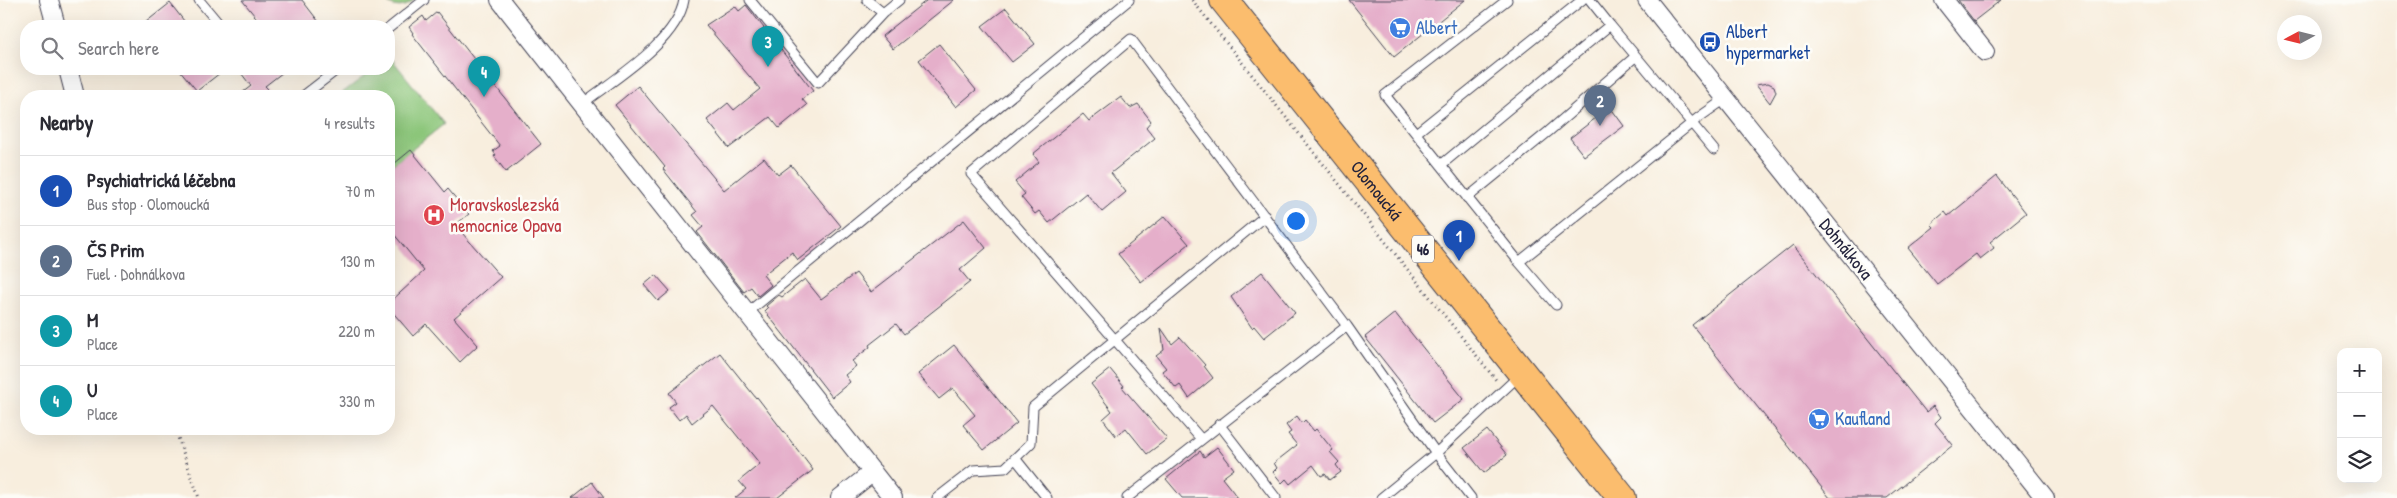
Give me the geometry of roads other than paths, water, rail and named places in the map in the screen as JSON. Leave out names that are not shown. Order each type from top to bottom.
[{"type":"main road","name":"Olomoucká","points":[[1224,0],[1513,382],[1622,498]]},
{"type":"street","points":[[49,0],[54,20]]},
{"type":"street","points":[[500,0],[893,498]]},
{"type":"street","name":"Dohnálkova","points":[[1647,0],[1702,66],[1725,99],[2045,498]]},
{"type":"street","points":[[1944,0],[1986,52]]},
{"type":"street","points":[[70,75],[73,90]]},
{"type":"street","points":[[840,498],[872,472]]},
{"type":"lane","points":[[199,0],[216,20]]},
{"type":"lane","points":[[395,23],[424,0]]},
{"type":"lane","points":[[582,104],[654,48],[674,25],[684,0]]},
{"type":"lane","points":[[750,0],[818,83],[883,13],[898,0]]},
{"type":"lane","points":[[867,0],[883,13]]},
{"type":"lane","points":[[747,313],[1129,0]]},
{"type":"lane","points":[[1508,0],[1385,95],[1556,306]]},
{"type":"lane","points":[[1416,134],[1582,0]]},
{"type":"lane","points":[[1590,0],[1714,150]]},
{"type":"lane","points":[[1441,165],[1610,25]]},
{"type":"lane","points":[[1201,439],[971,174],[1131,38],[1347,326],[1471,498]]},
{"type":"lane","points":[[1467,198],[1548,132],[1636,56]]},
{"type":"lane","points":[[311,90],[330,75]]},
{"type":"lane","points":[[1519,262],[1725,99]]},
{"type":"lane","points":[[937,498],[973,470],[1005,468],[1031,444],[1033,407],[1265,216]]},
{"type":"lane","points":[[1127,498],[1219,424],[1347,326]]},
{"type":"lane","points":[[1381,498],[1436,452],[1513,382]]},
{"type":"lane","points":[[1219,424],[1276,498]]},
{"type":"lane","points":[[1016,458],[1047,498]]},
{"type":"place","name":"Albert","points":[[1400,28]]},
{"type":"place","name":"Albert hypermarket","points":[[1710,42]]},
{"type":"place","name":"M","points":[[768,67]]},
{"type":"place","name":"U","points":[[484,97]]},
{"type":"place","name":"ČS Prim","points":[[1600,126]]},
{"type":"place","name":"Moravskoslezská nemocnice Opava","points":[[434,215]]},
{"type":"place","name":"Psychiatrická léčebna","points":[[1459,261]]},
{"type":"place","name":"Kaufland","points":[[1819,419]]}]
